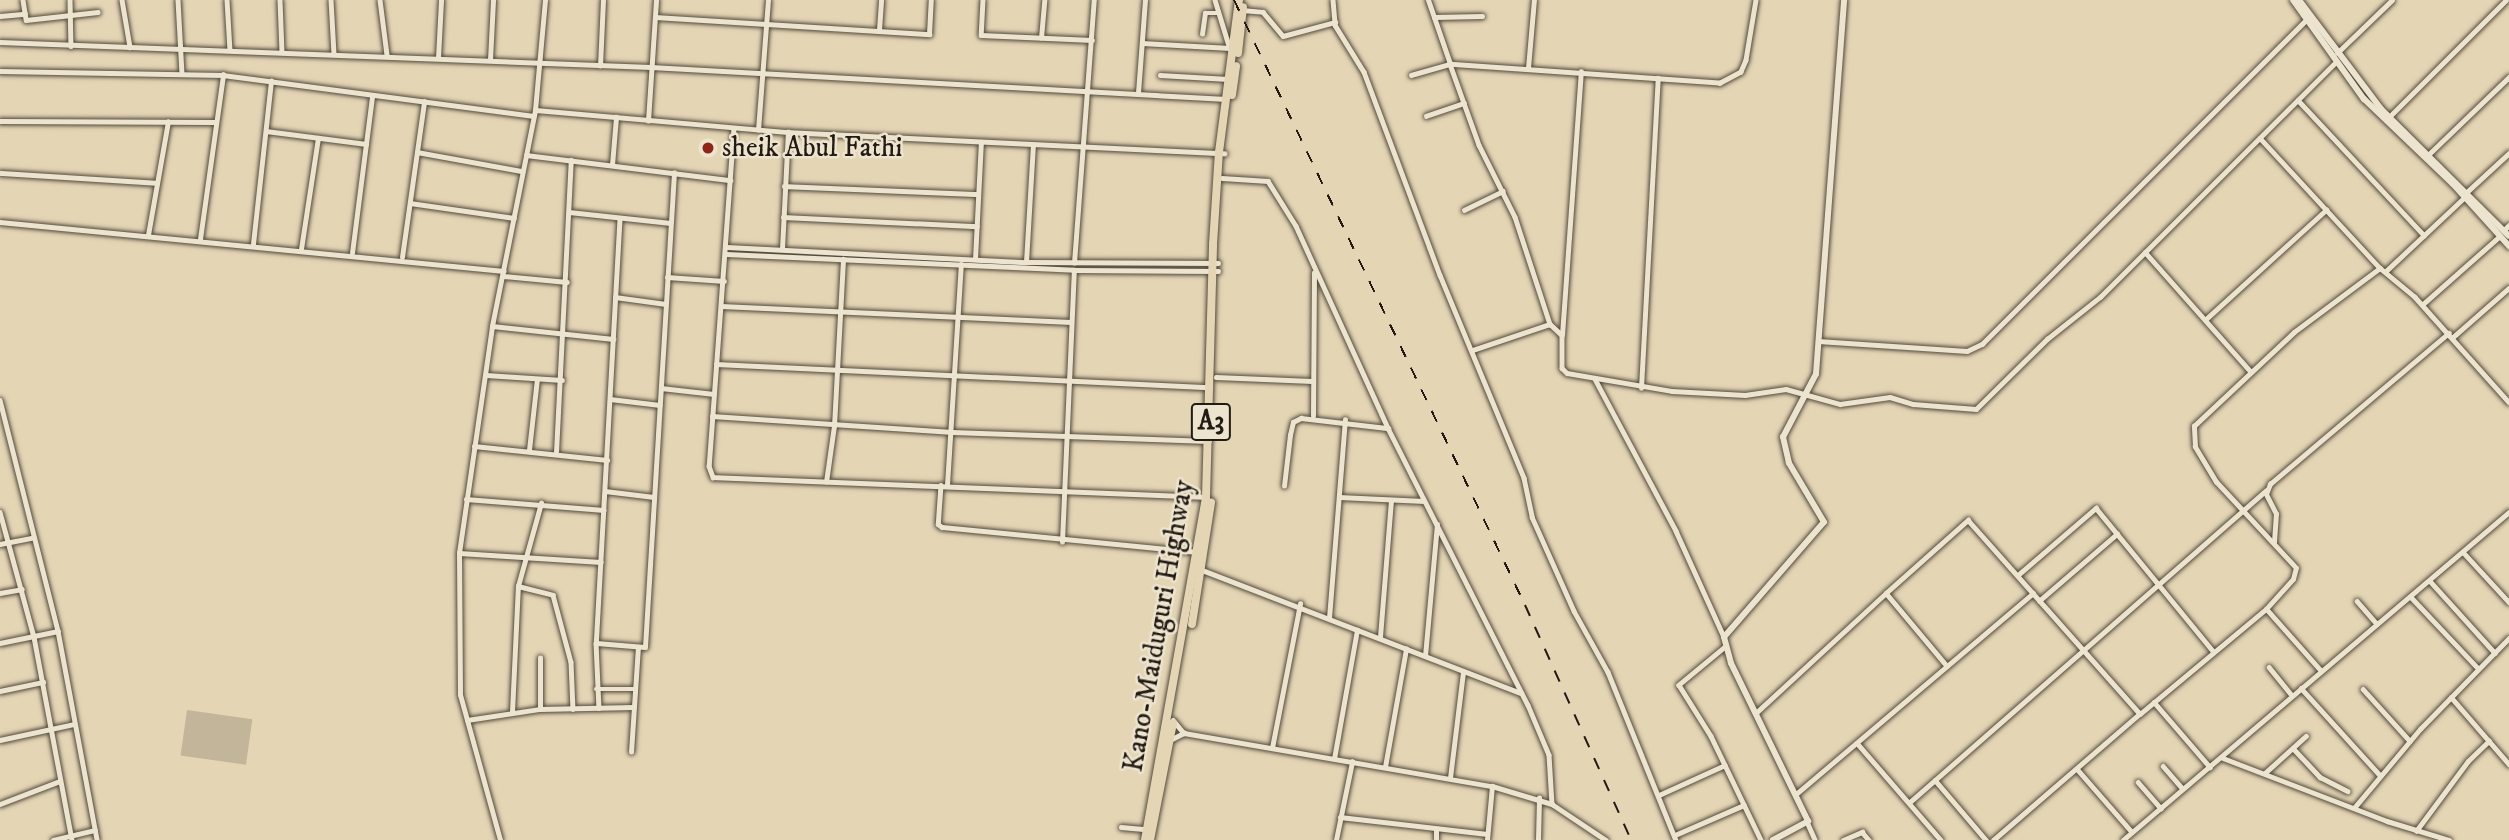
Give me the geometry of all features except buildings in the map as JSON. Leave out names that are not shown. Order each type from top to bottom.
[{"type":"highway","name":"Kano-Maiduguri Highway","points":[[1145,840],[1199,552],[1206,498],[1221,153],[1231,53],[1240,3]]},
{"type":"highway","name":"Kano-Maiduguri Highway","points":[[1150,840],[1202,570],[1214,465],[1215,267],[1222,178],[1221,153],[1240,3]]},
{"type":"street","points":[[23,0],[26,20],[32,21],[98,12]]},
{"type":"street","points":[[70,0],[71,46]]},
{"type":"street","points":[[122,0],[130,47]]},
{"type":"street","points":[[178,0],[182,73]]},
{"type":"street","points":[[227,0],[230,50]]},
{"type":"street","points":[[280,0],[282,51]]},
{"type":"street","points":[[331,0],[334,54]]},
{"type":"street","points":[[380,0],[387,55]]},
{"type":"street","points":[[438,58],[441,0]]},
{"type":"street","points":[[490,60],[494,0]]},
{"type":"street","points":[[500,840],[467,720],[457,666],[459,553],[492,326],[535,110],[545,0]]},
{"type":"street","points":[[600,66],[603,0]]},
{"type":"street","points":[[648,121],[656,0]]},
{"type":"street","points":[[758,130],[768,0]]},
{"type":"street","points":[[879,30],[880,0]]},
{"type":"street","points":[[654,17],[929,34],[931,0]]},
{"type":"street","points":[[983,0],[981,35],[1092,40]]},
{"type":"street","points":[[1041,38],[1044,0]]},
{"type":"street","points":[[1074,263],[1094,0]]},
{"type":"street","points":[[1138,94],[1145,0]]},
{"type":"street","points":[[1142,43],[1231,53],[1215,0]]},
{"type":"street","points":[[1333,0],[1335,22],[1364,72],[1440,275],[1524,478],[1532,517],[1574,611],[1608,672],[1676,838],[1744,805]]},
{"type":"street","points":[[1428,0],[1479,145],[1503,191],[1550,324],[1562,335]]},
{"type":"street","points":[[1528,68],[1534,0]]},
{"type":"street","points":[[1411,75],[1450,64],[1707,83],[1732,79],[1746,61],[1756,0]]},
{"type":"street","points":[[1724,637],[1823,526],[1824,518],[1795,476],[1784,447],[1787,426],[1810,393],[1816,374],[1844,0]]},
{"type":"street","points":[[2293,0],[2336,62],[2466,194]]},
{"type":"street","points":[[2299,0],[2344,69],[2390,126],[2506,232],[2509,246]]},
{"type":"street","points":[[2336,53],[2392,0]]},
{"type":"street","points":[[2389,117],[2506,0]]},
{"type":"street","points":[[1240,3],[1263,12],[1283,36],[1335,22]]},
{"type":"street","points":[[1202,34],[1205,12],[1219,13]]},
{"type":"street","points":[[0,16],[25,15]]},
{"type":"street","points":[[1434,17],[1482,16]]},
{"type":"street","points":[[1818,341],[1967,351],[1982,344],[2306,20]]},
{"type":"street","points":[[0,42],[651,67],[1227,99]]},
{"type":"street","points":[[1581,72],[1562,335],[1562,368],[1573,376],[1641,388],[1740,396],[1776,389],[1810,393],[1840,404],[1890,397],[1913,404],[1976,409],[2145,252],[2336,62]]},
{"type":"street","points":[[0,71],[223,75],[533,116]]},
{"type":"street","points":[[200,239],[214,122],[223,75]]},
{"type":"street","points":[[1160,75],[1228,79]]},
{"type":"street","points":[[2429,154],[2509,77]]},
{"type":"street","points":[[1641,388],[1658,78]]},
{"type":"street","points":[[253,244],[271,81]]},
{"type":"street","points":[[352,253],[372,96]]},
{"type":"street","points":[[2298,100],[2424,235]]},
{"type":"street","points":[[402,258],[424,102]]},
{"type":"street","points":[[1426,116],[1464,103]]},
{"type":"street","points":[[535,110],[788,132],[1221,153]]},
{"type":"street","points":[[612,165],[616,117]]},
{"type":"street","points":[[0,121],[214,122]]},
{"type":"street","points":[[148,235],[168,122]]},
{"type":"street","points":[[734,128],[712,416],[709,466],[713,477],[1206,498]]},
{"type":"street","points":[[266,131],[366,144]]},
{"type":"street","points":[[782,249],[788,132]]},
{"type":"street","points":[[301,248],[317,138]]},
{"type":"street","points":[[2260,138],[2383,270],[2422,305],[2509,402]]},
{"type":"street","points":[[975,259],[981,142]]},
{"type":"street","points":[[1026,262],[1033,145]]},
{"type":"street","points":[[417,152],[523,171]]},
{"type":"street","points":[[1994,840],[2266,608],[2296,573],[2274,541],[2242,511],[2200,458],[2191,432],[2294,332],[2383,270],[2424,235],[2509,153]]},
{"type":"street","points":[[526,155],[730,180]]},
{"type":"street","points":[[556,452],[565,335],[571,160]]},
{"type":"street","points":[[0,173],[157,183]]},
{"type":"street","points":[[596,643],[645,648],[648,639],[674,173]]},
{"type":"street","points":[[1222,178],[1268,181],[1296,226],[1388,428],[1521,693],[1549,755],[1552,804]]},
{"type":"street","points":[[784,186],[978,194]]},
{"type":"street","points":[[1464,210],[1503,191]]},
{"type":"street","points":[[410,203],[513,218]]},
{"type":"street","points":[[2205,320],[2326,210]]},
{"type":"street","points":[[569,212],[670,222]]},
{"type":"street","points":[[783,217],[977,226]]},
{"type":"street","points":[[598,708],[596,643],[620,219]]},
{"type":"street","points":[[0,222],[402,258],[567,282]]},
{"type":"street","points":[[2422,305],[2506,232]]},
{"type":"street","points":[[727,247],[1026,262],[1215,267]]},
{"type":"street","points":[[2145,252],[2250,372]]},
{"type":"street","points":[[726,254],[1074,270],[1215,267]]},
{"type":"street","points":[[826,482],[834,426],[843,259]]},
{"type":"street","points":[[961,264],[951,432],[938,527],[1062,542],[1199,552]]},
{"type":"street","points":[[1313,416],[1314,269]]},
{"type":"street","points":[[1062,542],[1074,270]]},
{"type":"street","points":[[667,277],[724,281]]},
{"type":"street","points":[[1910,802],[2266,490],[2509,288]]},
{"type":"street","points":[[615,297],[666,304]]},
{"type":"street","points":[[721,306],[839,314],[1071,322]]},
{"type":"street","points":[[1473,350],[1550,324]]},
{"type":"street","points":[[492,326],[613,339]]},
{"type":"street","points":[[716,364],[1211,387]]},
{"type":"street","points":[[486,375],[562,380]]},
{"type":"street","points":[[1216,377],[1312,381]]},
{"type":"street","points":[[529,450],[537,379]]},
{"type":"street","points":[[1595,379],[1676,530],[1724,637],[1725,647],[1815,840]]},
{"type":"street","points":[[661,388],[714,394]]},
{"type":"street","points":[[610,399],[660,405]]},
{"type":"street","points":[[0,404],[32,538],[58,631],[97,840]]},
{"type":"street","points":[[712,416],[951,432],[1210,441]]},
{"type":"street","points":[[1284,486],[1293,422],[1313,416],[1388,428]]},
{"type":"street","points":[[1329,619],[1345,420]]},
{"type":"street","points":[[474,446],[556,452],[607,460]]},
{"type":"street","points":[[2266,490],[2276,514],[2274,541]]},
{"type":"street","points":[[605,491],[654,497]]},
{"type":"street","points":[[1339,497],[1425,502]]},
{"type":"street","points":[[466,499],[604,510]]},
{"type":"street","points":[[1380,637],[1391,500]]},
{"type":"street","points":[[512,712],[518,586],[541,503]]},
{"type":"street","points":[[2018,575],[2096,508],[2214,652]]},
{"type":"street","points":[[0,512],[34,637],[71,837]]},
{"type":"street","points":[[2123,840],[2509,512]]},
{"type":"street","points":[[1757,712],[1968,520],[2081,651],[2140,713]]},
{"type":"street","points":[[1425,656],[1437,524]]},
{"type":"street","points":[[2039,601],[2117,534]]},
{"type":"street","points":[[0,544],[32,538]]},
{"type":"street","points":[[2463,552],[2509,602]]},
{"type":"street","points":[[459,553],[601,562]]},
{"type":"street","points":[[1202,570],[1300,604],[1329,619],[1521,693]]},
{"type":"street","points":[[2430,581],[2495,653]]},
{"type":"street","points":[[518,586],[553,595],[569,652],[573,709]]},
{"type":"street","points":[[0,593],[22,589]]},
{"type":"street","points":[[1886,593],[1947,666]]},
{"type":"street","points":[[1795,795],[2033,593]]},
{"type":"street","points":[[2411,597],[2478,668]]},
{"type":"street","points":[[2357,601],[2377,624]]},
{"type":"street","points":[[1272,748],[1300,604]]},
{"type":"street","points":[[2266,608],[2320,670]]},
{"type":"street","points":[[1334,758],[1357,630]]},
{"type":"street","points":[[0,643],[58,631]]},
{"type":"street","points":[[2354,808],[2410,741],[2509,638]]},
{"type":"street","points":[[631,752],[638,647]]},
{"type":"street","points":[[1725,647],[1679,685],[1725,765],[1761,840]]},
{"type":"street","points":[[1385,767],[1406,649]]},
{"type":"street","points":[[540,658],[540,709]]},
{"type":"street","points":[[2269,667],[2292,695]]},
{"type":"street","points":[[1450,778],[1463,672]]},
{"type":"street","points":[[0,691],[43,682]]},
{"type":"street","points":[[2301,688],[2380,775]]},
{"type":"street","points":[[596,689],[634,689]]},
{"type":"street","points":[[2363,690],[2410,741]]},
{"type":"street","points":[[2451,697],[2509,764]]},
{"type":"street","points":[[2154,702],[2210,767]]},
{"type":"street","points":[[467,720],[540,709],[633,708]]},
{"type":"street","points":[[1173,720],[1184,733]]},
{"type":"street","points":[[0,740],[74,724]]},
{"type":"street","points":[[1170,741],[1184,733],[1492,786],[1552,804],[1606,840]]},
{"type":"street","points":[[2265,773],[2306,736]]},
{"type":"street","points":[[2416,831],[2468,761],[2489,741]]},
{"type":"street","points":[[1857,744],[1941,840]]},
{"type":"street","points":[[2293,748],[2320,777],[2348,791]]},
{"type":"street","points":[[2222,758],[2416,831],[2449,840]]},
{"type":"street","points":[[1336,840],[1352,762]]},
{"type":"street","points":[[1658,794],[1725,765]]},
{"type":"street","points":[[2164,766],[2183,790]]},
{"type":"street","points":[[2078,770],[2133,832]]},
{"type":"street","points":[[1936,779],[1986,840]]},
{"type":"street","points":[[0,804],[60,780]]},
{"type":"street","points":[[2138,782],[2161,808]]},
{"type":"street","points":[[1340,817],[1487,837],[1492,786]]},
{"type":"street","points":[[1538,840],[1539,798]]},
{"type":"street","points":[[1773,840],[1808,824]]},
{"type":"street","points":[[1121,828],[1147,829]]},
{"type":"street","points":[[1436,829],[1436,840]]},
{"type":"street","points":[[53,840],[95,830]]},
{"type":"street","points":[[1843,840],[1862,832],[1869,840]]},
{"type":"shaded area","points":[[187,710],[252,719],[246,765],[181,756]]},
{"type":"railway","points":[[1234,0],[1525,605],[1631,840]]},
{"type":"place","name":"sheik Abul Fathi","points":[[708,148]]}]
